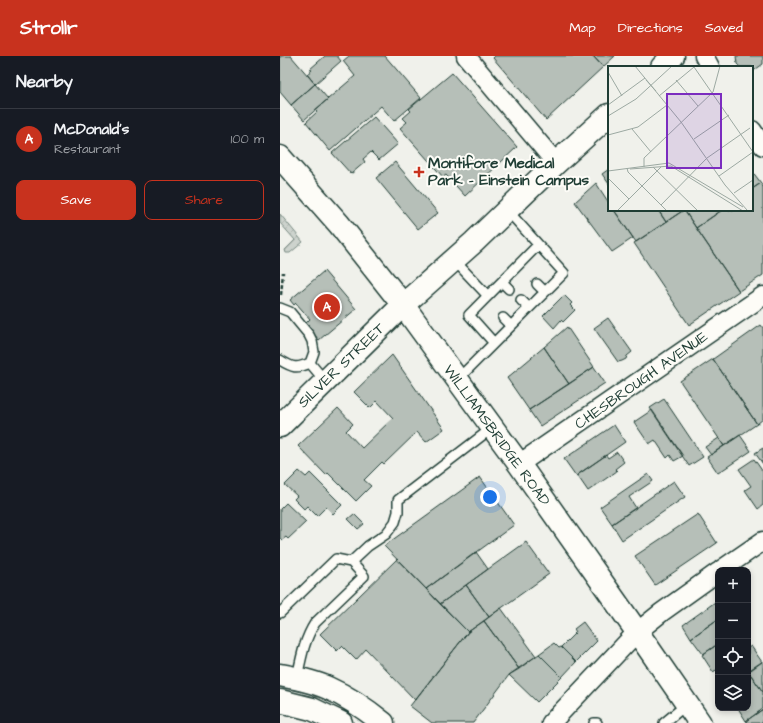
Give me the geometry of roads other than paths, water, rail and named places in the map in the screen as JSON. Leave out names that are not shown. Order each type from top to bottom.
[{"type":"main road","points":[[663,66],[674,56]]},
{"type":"main road","name":"SILVER STREET","points":[[280,426],[403,305],[454,260],[556,162],[608,116]]},
{"type":"main road","name":"WILLIAMSBRIDGE ROAD","points":[[280,157],[339,224],[403,305],[519,464],[700,723]]},
{"type":"main road","points":[[286,678],[327,688],[354,702],[383,723]]},
{"type":"main road","points":[[280,701],[312,709],[341,723]]},
{"type":"street","points":[[466,56],[556,162]]},
{"type":"street","points":[[704,56],[709,66]]},
{"type":"street","points":[[753,131],[763,146]]},
{"type":"street","name":"CHESBROUGH AVENUE","points":[[519,464],[763,296]]},
{"type":"street","points":[[725,567],[763,541]]},
{"type":"street","points":[[551,723],[637,632],[715,574]]},
{"type":"lane","points":[[458,380],[564,273],[507,210]]},
{"type":"lane","points":[[494,343],[469,315],[502,282],[522,269],[538,245]]},
{"type":"lane","points":[[454,260],[492,306]]},
{"type":"lane","points":[[502,282],[509,289]]},
{"type":"lane","points":[[537,284],[545,292]]},
{"type":"lane","points":[[521,300],[529,308]]},
{"type":"lane","points":[[280,308],[290,312],[309,335],[314,352],[310,363]]},
{"type":"lane","points":[[503,318],[511,326]]},
{"type":"lane","points":[[280,360],[289,366],[299,367],[310,363]]},
{"type":"lane","points":[[310,363],[325,381]]},
{"type":"lane","points":[[351,562],[368,546],[386,534],[395,522],[398,512],[398,500],[492,428]]},
{"type":"lane","points":[[280,613],[336,559],[351,562],[364,576],[315,623],[286,678]]},
{"type":"lane","points":[[664,723],[687,704]]},
{"type":"place","name":"Montifore Medical Park - Einstein Campus","points":[[419,172]]},
{"type":"place","name":"McDonald's","points":[[327,307]]}]
